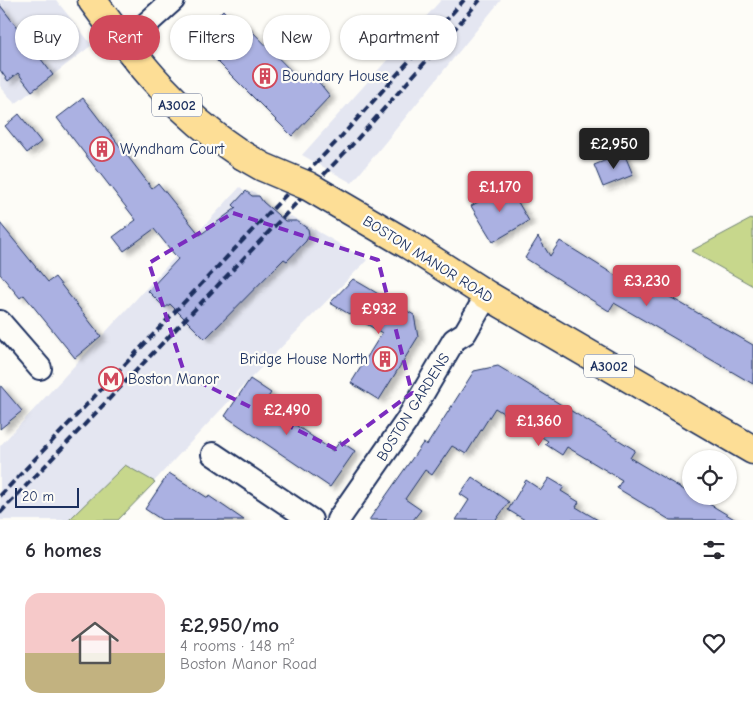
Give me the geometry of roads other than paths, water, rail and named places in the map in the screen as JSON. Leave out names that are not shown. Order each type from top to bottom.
[{"type":"main road","name":"A3002","points":[[92,0],[103,15]]},
{"type":"main road","name":"BOSTON MANOR ROAD","points":[[138,60],[174,102],[218,139],[263,167],[308,186],[409,245],[487,295],[753,450]]},
{"type":"street","points":[[156,15],[173,0]]},
{"type":"street","name":"BOSTON GARDENS","points":[[338,520],[406,422],[454,340],[465,332],[487,295]]},
{"type":"street","points":[[0,322],[40,368]]},
{"type":"street","points":[[214,454],[311,520]]},
{"type":"railway","points":[[0,496],[339,139],[464,0]]},
{"type":"railway","points":[[0,513],[352,145],[480,0]]},
{"type":"place","name":"Boundary House","points":[[265,76]]},
{"type":"place","name":"Wyndham Court","points":[[102,149]]},
{"type":"place","name":"Bridge House North","points":[[385,359]]},
{"type":"place","name":"Boston Manor","points":[[111,379]]}]
